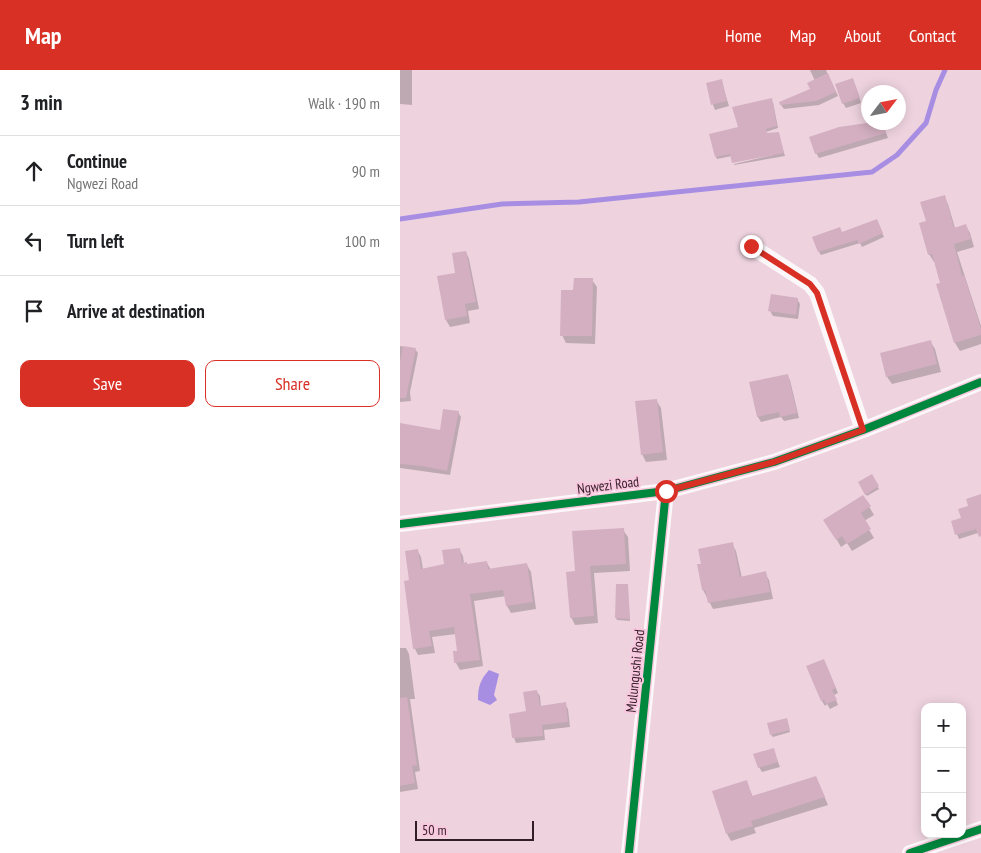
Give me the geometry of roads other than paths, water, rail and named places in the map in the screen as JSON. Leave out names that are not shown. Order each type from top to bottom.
[{"type":"street","points":[[751,246],[810,284],[817,293],[863,430]]},
{"type":"street","name":"Ngwezi Road","points":[[400,524],[666,491],[774,462],[863,430],[981,382]]},
{"type":"street","name":"Mulungushi Road","points":[[628,853],[666,491]]},
{"type":"street","points":[[910,853],[981,829]]},
{"type":"waterway","points":[[400,219],[502,204],[579,202],[872,172],[897,155],[926,123],[936,90],[945,70]]}]
